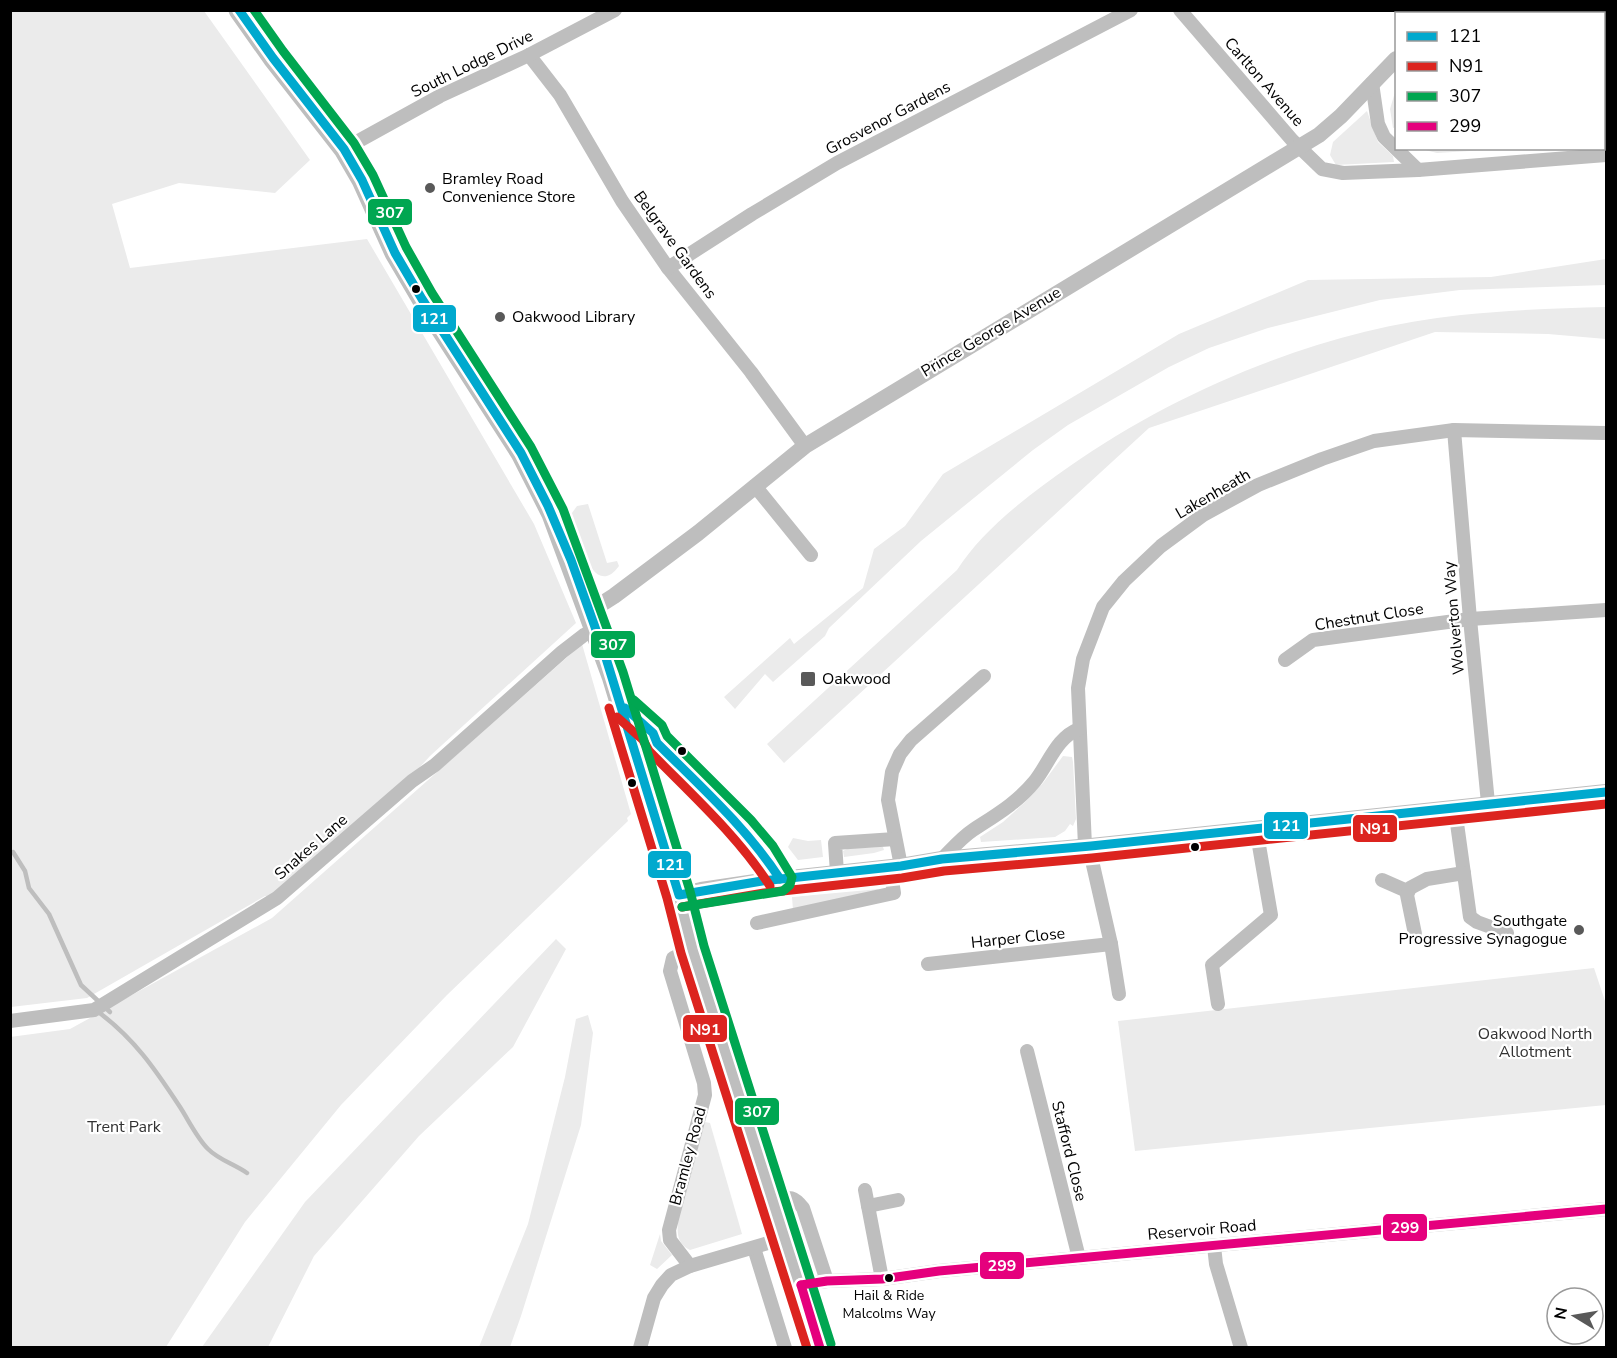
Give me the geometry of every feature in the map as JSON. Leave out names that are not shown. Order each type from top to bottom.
[{"type":"main road","points":[[239,10],[273,58],[344,149],[362,180],[395,253],[416,290],[531,471],[552,514],[592,620],[679,895],[693,949],[820,1347]]},
{"type":"street","name":"South Lodge Drive","points":[[344,149],[440,96],[529,55],[615,10]]},
{"type":"street","name":"Grosvenor Gardens","points":[[668,268],[837,163],[1131,10]]},
{"type":"street","name":"Carlton Avenue","points":[[1180,10],[1322,169],[1333,172],[1418,170],[1606,155]]},
{"type":"street","name":"Belgrave Gardens","points":[[529,55],[560,95],[622,201],[668,268],[751,372],[806,446]]},
{"type":"street","name":"Prince George Avenue","points":[[592,620],[614,596],[806,446],[1300,147],[1331,125],[1395,59]]},
{"type":"street","points":[[1372,83],[1378,124],[1384,137],[1395,148]]},
{"type":"street","points":[[1397,150],[1418,170]]},
{"type":"street","name":"Lakenheath","points":[[1119,994],[1111,944],[1088,846],[1078,688],[1083,659],[1103,607],[1124,581],[1161,546],[1203,515],[1258,485],[1374,441],[1454,430],[1606,433]]},
{"type":"street","name":"Wolverton Way","points":[[1454,430],[1488,803]]},
{"type":"street","points":[[755,486],[811,555]]},
{"type":"street","name":"Chestnut Close","points":[[1285,660],[1313,640],[1470,619],[1606,610]]},
{"type":"street","name":"Snakes Lane","points":[[10,1021],[94,1010],[277,898],[584,635],[592,620]]},
{"type":"street","points":[[757,923],[894,893],[895,839],[888,800],[889,787],[900,754],[911,740],[984,676]]},
{"type":"street","points":[[942,859],[963,838],[1016,801],[1034,782],[1062,740],[1070,732],[1079,729]]},
{"type":"street","points":[[679,895],[700,890],[896,867],[942,859],[1606,792]]},
{"type":"street","points":[[1455,809],[1469,909],[1473,920],[1507,933]]},
{"type":"street","points":[[1218,1004],[1212,965],[1271,915],[1256,828]]},
{"type":"street","points":[[837,873],[835,843],[895,839]]},
{"type":"street","points":[[1407,891],[1427,879],[1464,873]]},
{"type":"street","points":[[1382,880],[1407,891]]},
{"type":"street","points":[[1407,891],[1415,934]]},
{"type":"street","name":"Harper Close","points":[[928,964],[1111,944]]},
{"type":"street","name":"Bramley Road","points":[[690,1266],[670,1240],[669,1230],[705,1095],[704,1083],[670,970],[673,958],[693,949]]},
{"type":"street","name":"Stafford Close","points":[[1027,1051],[1079,1258]]},
{"type":"street","points":[[865,1190],[882,1279]]},
{"type":"street","points":[[774,1200],[789,1197],[797,1200],[803,1208],[827,1281]]},
{"type":"street","points":[[868,1206],[898,1200]]},
{"type":"street","name":"Reservoir Road","points":[[801,1285],[1606,1209]]},
{"type":"street","points":[[640,1347],[654,1298],[671,1275],[690,1266],[785,1238]]},
{"type":"street","points":[[1214,1246],[1216,1264],[1241,1347]]},
{"type":"street","points":[[754,1248],[785,1347]]},
{"type":"green space","points":[[10,11],[204,11],[310,160],[275,193],[179,183],[112,204],[130,268],[367,239],[534,524],[576,623],[430,756],[412,781],[277,898],[265,896],[87,998],[11,1007]]},
{"type":"green space","points":[[1395,92],[1395,127],[1393,128],[1390,109]]},
{"type":"green space","points":[[1367,111],[1378,142],[1393,156],[1394,162],[1336,165],[1330,155],[1333,142]]},
{"type":"green space","points":[[1425,150],[1486,150],[1437,153]]},
{"type":"green space","points":[[1606,259],[1606,285],[1460,290],[1380,300],[1268,328],[1209,348],[1169,367],[1068,425],[1033,450],[921,541],[829,628],[825,636],[773,682],[765,674],[735,709],[724,697],[790,638],[794,644],[863,588],[874,549],[905,526],[943,474],[1179,334],[1308,280],[1491,277]]},
{"type":"green space","points":[[1606,307],[1606,339],[1548,334],[1435,332],[1149,428],[784,763],[767,744],[957,570],[980,540],[1008,513],[1070,466],[1159,411],[1256,366],[1307,348],[1409,322],[1497,312]]},
{"type":"green space","points":[[588,504],[607,563],[617,561],[619,566],[610,575],[602,576],[594,571],[582,551],[571,519],[577,506]]},
{"type":"green space","name":"Trent Park","points":[[582,644],[631,814],[627,818],[628,821],[447,995],[341,1105],[245,1222],[166,1347],[11,1347],[10,1037],[70,1029],[272,918]]},
{"type":"green space","points":[[1063,756],[1072,757],[1073,762],[1076,819],[1073,826],[1070,824],[1065,831],[1055,837],[981,842],[980,837],[1003,822],[1024,803],[1043,783]]},
{"type":"green space","points":[[793,838],[808,841],[821,840],[823,857],[798,860],[788,847]]},
{"type":"green space","points":[[883,847],[884,850],[874,853],[844,857],[843,851],[849,848]]},
{"type":"green space","points":[[879,889],[870,895],[793,910],[792,897]]},
{"type":"green space","points":[[556,939],[566,949],[513,1047],[419,1136],[314,1256],[268,1347],[202,1347],[305,1202]]},
{"type":"green space","name":"Oakwood North Allotment","points":[[1594,968],[1606,1004],[1606,1105],[1135,1151],[1118,1021]]},
{"type":"green space","points":[[588,1015],[593,1033],[581,1125],[521,1316],[510,1347],[479,1347],[528,1224],[565,1077],[576,1019]]},
{"type":"green space","points":[[705,1122],[710,1123],[742,1234],[690,1250],[682,1245],[679,1238],[678,1220]]},
{"type":"green space","points":[[660,1234],[661,1241],[672,1255],[657,1269],[650,1265]]},
{"type":"waterway","points":[[13,852],[25,871],[29,888],[49,914],[81,985],[110,1012]]},
{"type":"waterway","points":[[97,1011],[122,1032],[143,1055],[208,1149],[247,1173]]},
{"type":"transit line","name":"121","points":[[239,10],[273,58],[344,149],[362,180],[395,253],[521,453],[548,506],[571,560],[605,655],[679,895],[762,881],[901,866],[942,859],[1091,846],[1606,792]]},
{"type":"transit line","name":"307","points":[[254,10],[354,143],[373,175],[406,247],[432,293],[531,447],[563,509],[623,672],[690,891],[704,946],[831,1344]]},
{"type":"transit line","name":"307","points":[[634,700],[662,725],[667,736],[751,820],[773,846],[792,877],[790,885],[783,891],[682,907]]},
{"type":"transit line","name":"N91","points":[[609,708],[667,898],[681,953],[807,1348]]},
{"type":"transit line","name":"121","points":[[625,708],[653,733],[657,743],[737,824],[780,879]]},
{"type":"transit line","name":"N91","points":[[617,717],[643,740],[649,751],[728,832],[770,886]]},
{"type":"transit line","name":"N91","points":[[682,907],[764,893],[902,878],[944,871],[1092,858],[1606,804]]},
{"type":"transit line","name":"299","points":[[801,1285],[1606,1209]]},
{"type":"transit line","name":"299","points":[[801,1285],[820,1348]]},
{"type":"place","name":"Bramley Road Convenience Store","points":[[430,188]]},
{"type":"place","name":"Oakwood Library","points":[[500,317]]},
{"type":"place","name":"Oakwood","points":[[808,679]]},
{"type":"place","name":"Southgate Progressive Synagogue","points":[[1579,930]]},
{"type":"place","name":"Hail & Ride Malcolms Way","points":[[889,1278]]}]
